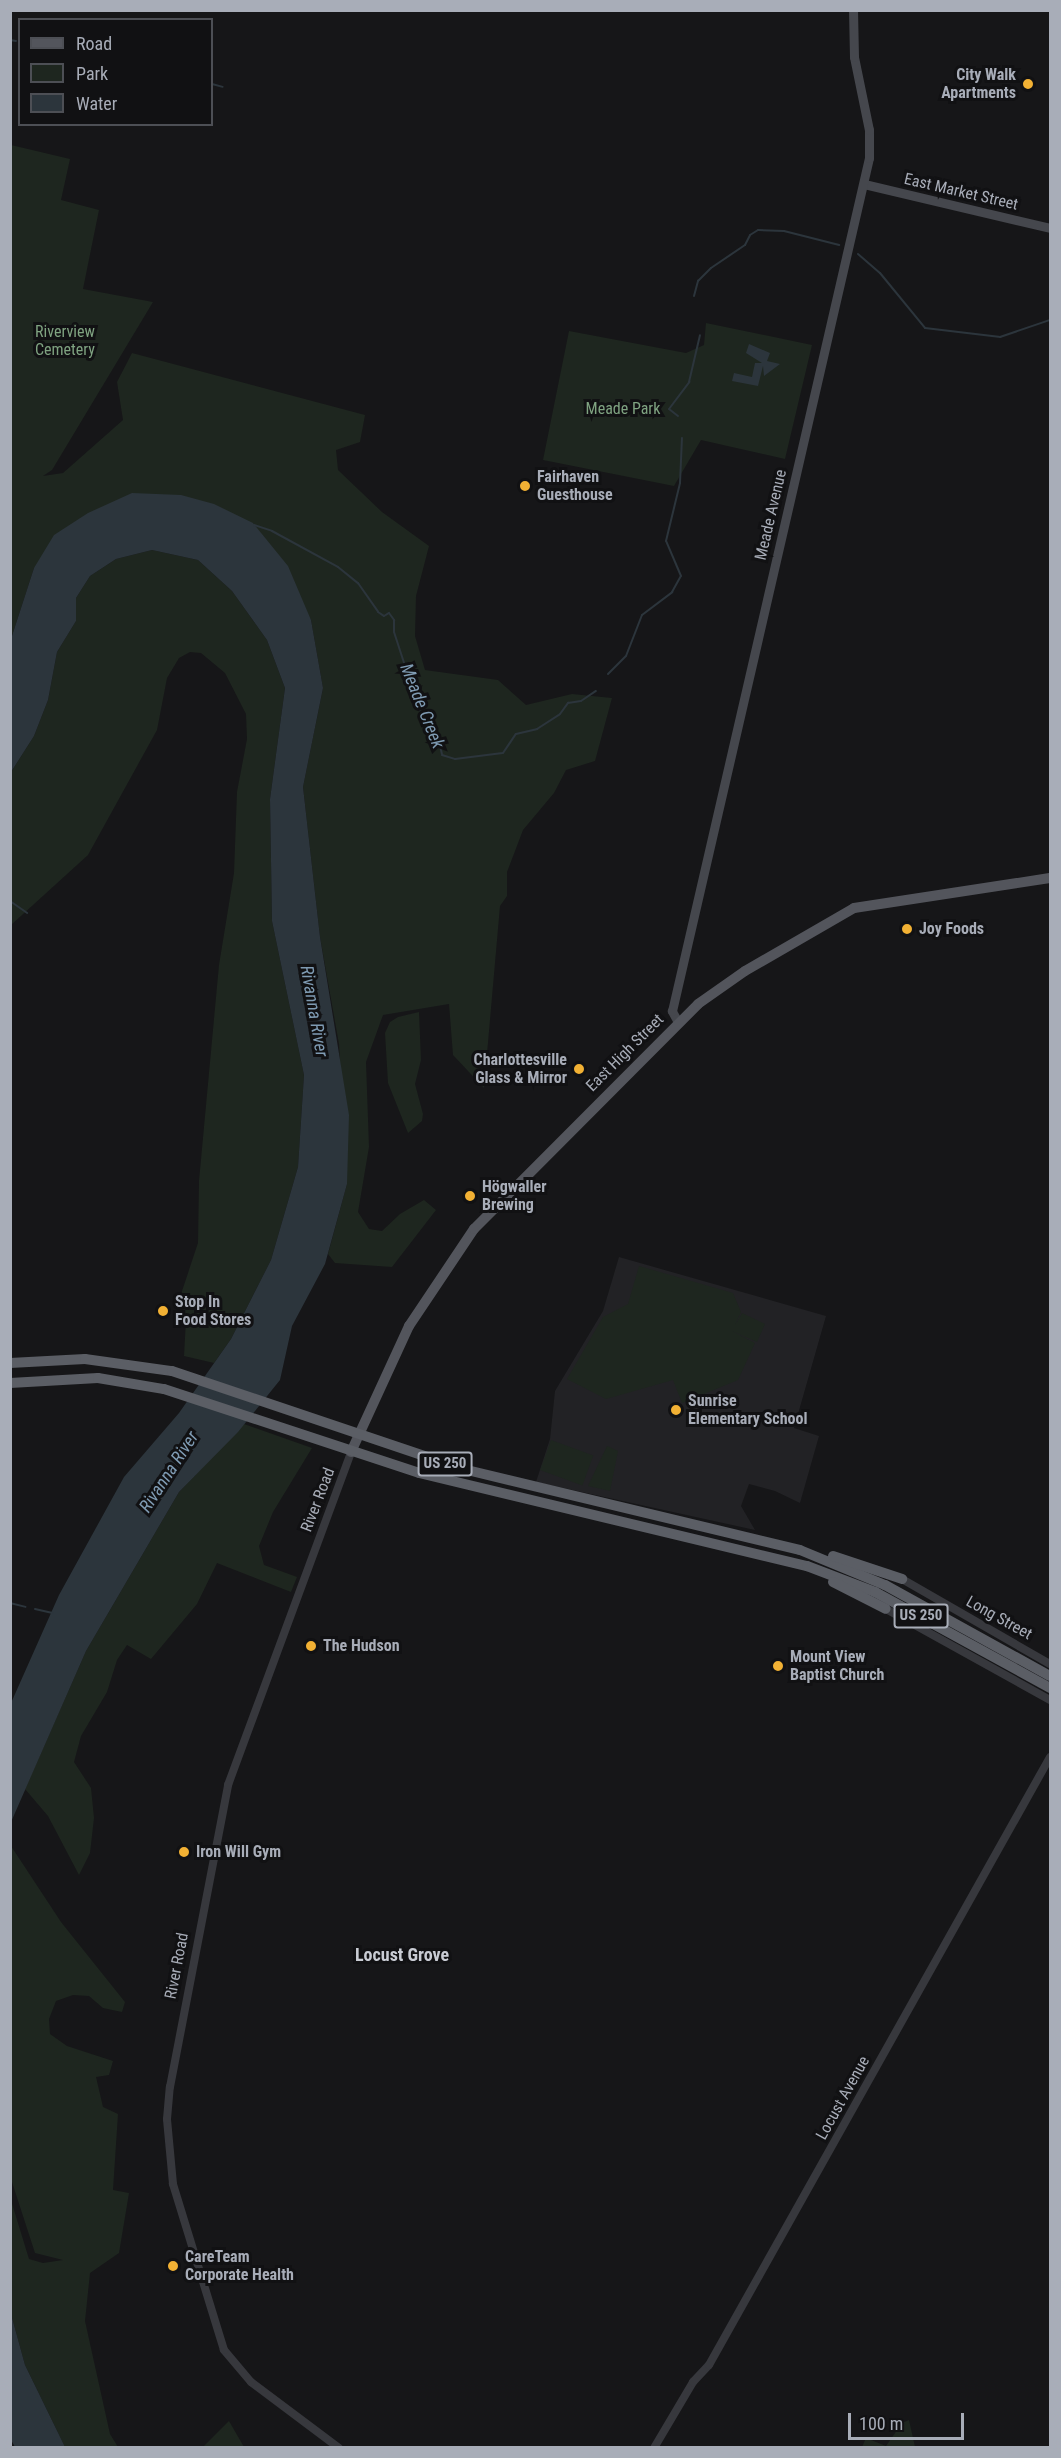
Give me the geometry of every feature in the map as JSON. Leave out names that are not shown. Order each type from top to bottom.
[{"type":"highway","name":"US 250","points":[[10,1363],[59,1358],[110,1361],[189,1376],[467,1470],[800,1551],[885,1585],[1049,1683]]},
{"type":"highway","name":"US 250","points":[[10,1383],[98,1378],[180,1393],[418,1473],[789,1561],[874,1592],[1049,1683]]},
{"type":"highway","points":[[800,1551],[843,1558],[902,1579]]},
{"type":"highway","points":[[789,1561],[886,1609]]},
{"type":"main road","name":"Meade Avenue","points":[[678,1022],[672,1011],[864,184],[870,147],[854,57],[853,10]]},
{"type":"main road","name":"East Market Street","points":[[864,184],[1050,228]]},
{"type":"main road","name":"East High Street","points":[[351,1452],[409,1326],[474,1229],[678,1022],[722,985],[854,908],[1050,878]]},
{"type":"street","name":"River Road","points":[[339,2448],[251,2382],[224,2350],[173,2184],[167,2120],[172,2075],[228,1785],[351,1452]]},
{"type":"street","name":"Long Street","points":[[902,1579],[1050,1664]]},
{"type":"street","points":[[886,1609],[1050,1700]]},
{"type":"street","name":"Locust Avenue","points":[[654,2448],[720,2345],[1050,1757]]},
{"type":"shaded area","name":"Sunrise Elementary School","points":[[619,1257],[826,1316],[794,1428],[819,1436],[800,1503],[775,1491],[749,1484],[741,1506],[755,1530],[536,1482],[550,1439],[555,1391],[603,1311]]},
{"type":"green space","name":"Riverview Cemetery","points":[[11,145],[70,159],[61,200],[99,210],[83,289],[153,302],[52,470],[43,476],[63,473],[123,420],[117,382],[132,353],[365,415],[360,442],[336,450],[338,470],[382,512],[429,546],[416,596],[415,636],[425,670],[498,680],[526,705],[572,694],[612,698],[595,761],[566,770],[554,793],[523,830],[507,872],[507,896],[500,906],[484,1088],[453,1055],[449,1004],[383,1015],[366,1062],[369,1147],[358,1212],[369,1229],[382,1231],[400,1214],[424,1200],[436,1210],[392,1267],[335,1263],[328,1254],[347,1184],[339,1044],[320,937],[303,787],[323,688],[311,620],[253,523],[34,568],[11,639]]},
{"type":"green space","name":"Meade Park","points":[[706,323],[812,345],[785,459],[701,440],[674,486],[543,460],[569,331],[686,353],[704,345]]},
{"type":"green space","points":[[152,550],[198,560],[232,591],[267,640],[285,688],[270,799],[272,921],[304,1075],[298,1167],[271,1260],[231,1339],[214,1363],[184,1356],[186,1319],[181,1294],[198,1243],[199,1181],[219,965],[234,873],[237,792],[247,739],[246,714],[225,673],[201,653],[190,652],[179,658],[167,678],[157,730],[88,855],[11,925],[11,772],[34,736],[48,700],[57,652],[76,621],[76,598],[90,576],[116,559]]},
{"type":"green space","points":[[419,1012],[421,1060],[415,1084],[423,1114],[422,1121],[408,1133],[388,1083],[385,1033],[390,1022],[398,1017]]},
{"type":"green space","points":[[639,1266],[733,1293],[741,1312],[735,1325],[742,1313],[765,1324],[757,1342],[732,1331],[755,1343],[738,1380],[682,1403],[673,1380],[606,1399],[567,1379],[603,1317],[628,1304]]},
{"type":"green space","points":[[244,1424],[312,1448],[273,1512],[259,1546],[264,1565],[297,1577],[291,1592],[217,1563],[197,1604],[151,1659],[127,1645],[117,1660],[107,1692],[81,1736],[74,1762],[91,1788],[94,1818],[90,1853],[79,1875],[48,1816],[25,1789],[86,1651],[179,1492]]},
{"type":"green space","points":[[551,1440],[593,1455],[582,1485],[540,1470]]},
{"type":"green space","points":[[607,1446],[618,1451],[610,1491],[588,1486]]},
{"type":"green space","points":[[11,1846],[61,1922],[125,2002],[122,2012],[103,2008],[89,1996],[73,1995],[56,2001],[49,2019],[50,2034],[67,2046],[113,2061],[109,2075],[96,2077],[103,2107],[118,2114],[113,2190],[129,2193],[119,2253],[90,2273],[85,2321],[110,2434],[118,2447],[65,2447],[25,2365],[11,2314],[10,2197],[29,2259],[43,2263],[63,2260],[35,2253],[11,2179]]},
{"type":"green space","points":[[909,2420],[915,2447],[862,2447],[866,2438],[886,2446],[902,2423]]},
{"type":"green space","points":[[229,2421],[244,2447],[203,2447]]},
{"type":"water","points":[[749,344],[770,353],[767,361],[780,364],[764,376],[763,366],[758,386],[732,381],[734,373],[752,377],[755,363],[762,363],[746,353]]},
{"type":"water","name":"Rivanna River","points":[[132,493],[181,495],[214,504],[253,523],[288,566],[311,620],[323,688],[303,787],[320,937],[349,1115],[347,1184],[325,1264],[292,1326],[280,1380],[238,1432],[179,1492],[86,1651],[11,1822],[11,1703],[59,1595],[124,1477],[179,1413],[231,1339],[271,1260],[298,1167],[304,1075],[272,921],[270,799],[285,688],[267,640],[232,591],[198,560],[152,550],[116,559],[90,576],[76,598],[76,621],[57,652],[48,700],[34,736],[11,772],[11,639],[34,568],[54,535],[88,513]]},
{"type":"water","points":[[11,2314],[25,2365],[65,2447],[15,2447],[11,2440]]},
{"type":"waterway","points":[[10,40],[16,41]]},
{"type":"waterway","points":[[213,84],[223,87]]},
{"type":"waterway","name":"Meade Creek","points":[[694,296],[698,281],[711,268],[745,245],[750,235],[758,230],[784,231],[839,245]]},
{"type":"waterway","name":"Meade Creek","points":[[858,254],[880,273],[925,328],[1000,337],[1050,320]]},
{"type":"waterway","name":"Meade Creek","points":[[678,416],[669,409],[689,382],[700,335]]},
{"type":"waterway","name":"Meade Creek","points":[[608,674],[626,656],[642,615],[672,592],[681,576],[666,541],[680,483],[682,438]]},
{"type":"waterway","name":"Meade Creek","points":[[254,525],[272,531],[338,567],[358,583],[378,612],[384,616],[389,613],[394,620],[394,632],[408,675],[418,694],[419,709],[438,737],[442,755],[455,759],[503,753],[516,734],[537,729],[560,714],[568,703],[581,701],[596,691]]},
{"type":"waterway","points":[[10,901],[27,913]]},
{"type":"waterway","points":[[10,1603],[26,1607]]},
{"type":"waterway","points":[[35,1609],[53,1613]]},
{"type":"place","name":"City Walk Apartments","points":[[1028,84]]},
{"type":"place","name":"Fairhaven Guesthouse","points":[[525,486]]},
{"type":"place","name":"Joy Foods","points":[[907,929]]},
{"type":"place","name":"Charlottesville Glass & Mirror","points":[[579,1069]]},
{"type":"place","name":"Högwaller Brewing","points":[[470,1196]]},
{"type":"place","name":"Stop In Food Stores","points":[[163,1311]]},
{"type":"place","name":"Sunrise Elementary School","points":[[676,1410]]},
{"type":"place","name":"The Hudson","points":[[311,1646]]},
{"type":"place","name":"Mount View Baptist Church","points":[[778,1666]]},
{"type":"place","name":"Iron Will Gym","points":[[184,1852]]},
{"type":"place","name":"CareTeam Corporate Health","points":[[173,2266]]},
{"type":"district","name":"Locust Grove","points":[[402,1955]]}]
